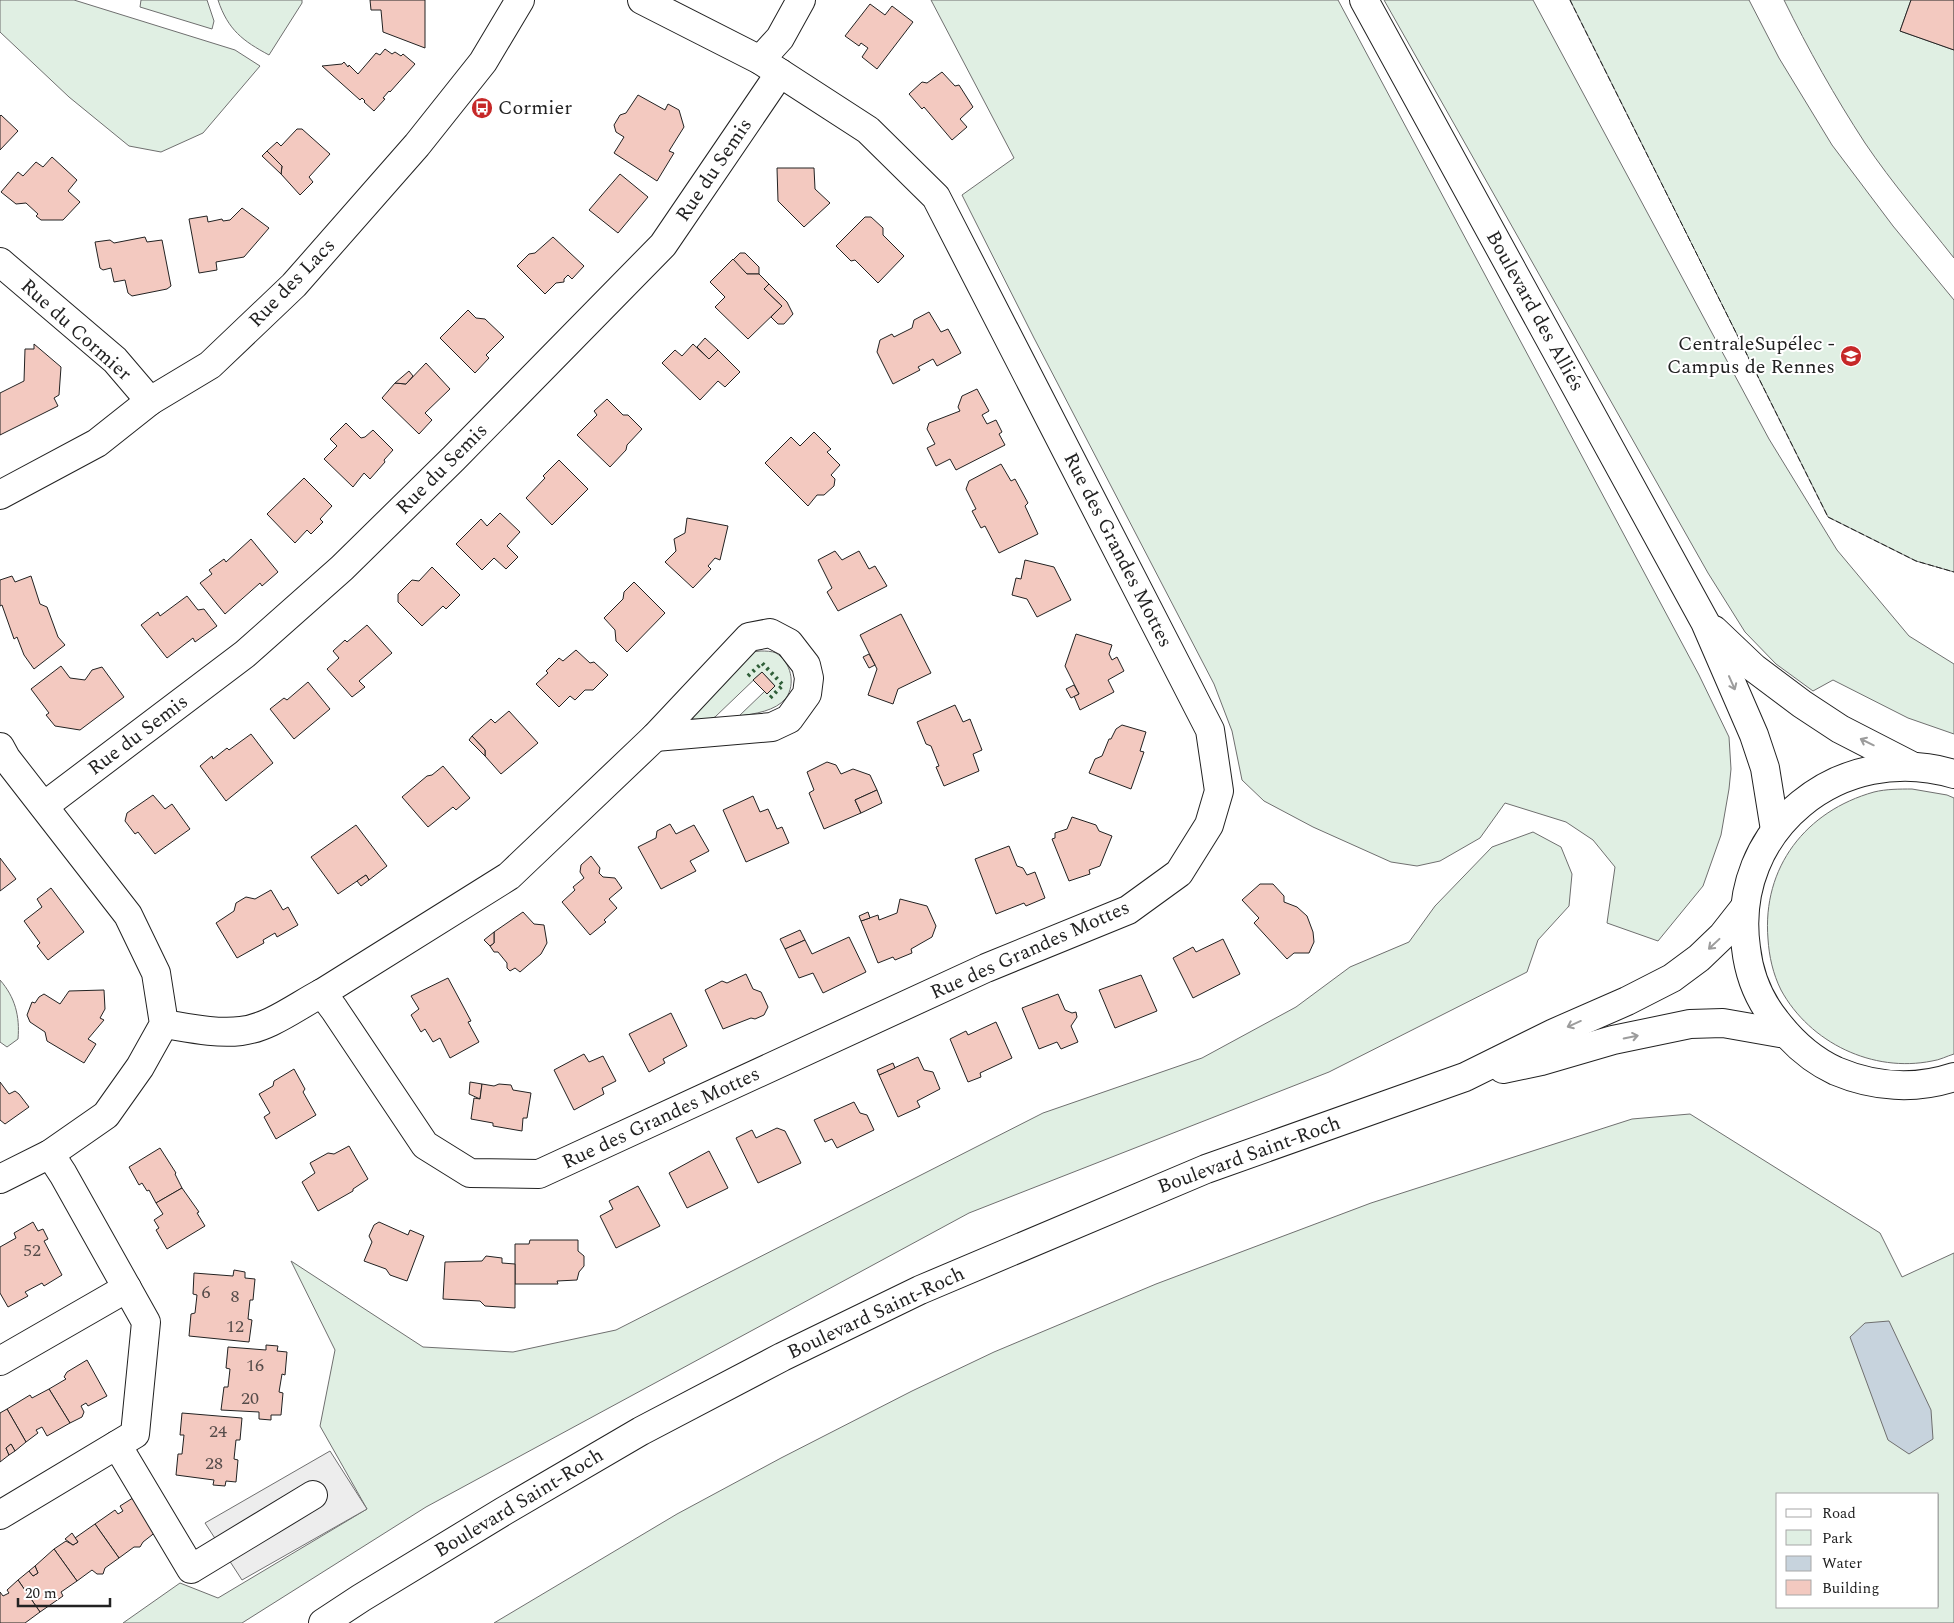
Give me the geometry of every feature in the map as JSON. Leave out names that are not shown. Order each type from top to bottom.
[{"type":"street","name":"Rue des Lacs","points":[[0,495],[97,443],[150,401],[210,365],[294,285],[418,145],[483,62],[520,0]]},
{"type":"street","name":"Rue des Grandes Mottes","points":[[322,993],[425,1145],[470,1173],[539,1174],[986,968],[1128,910],[1179,873],[1209,825],[1219,791],[1210,730],[936,197],[868,130],[770,67],[642,0]]},
{"type":"street","points":[[770,67],[780,38],[801,0]]},
{"type":"street","name":"Boulevard des Alliés","points":[[1364,0],[1705,622],[1754,735],[1765,768],[1775,830]]},
{"type":"street","name":"Rue du Semis","points":[[44,806],[245,654],[342,568],[454,458],[664,245],[770,67]]},
{"type":"street","name":"Rue du Cormier","points":[[0,262],[115,360],[150,401]]},
{"type":"street","name":"Boulevard des Alliés","points":[[1705,622],[1754,668],[1802,704],[1840,729],[1910,765]]},
{"type":"street","points":[[164,1024],[200,1030],[242,1031],[268,1023],[322,993],[509,876],[655,736],[749,637],[770,633],[789,643],[806,665],[809,678],[807,694],[789,719],[772,727],[655,736]]},
{"type":"street","points":[[0,747],[6,758],[128,915],[156,973],[164,1024],[140,1067],[106,1115],[50,1154],[0,1180]]},
{"type":"street","points":[[1954,774],[1936,768],[1910,765],[1878,767],[1849,775],[1821,788],[1796,808],[1775,830],[1761,854],[1750,880],[1745,907],[1744,934],[1748,962],[1756,988],[1768,1012],[1786,1034],[1805,1052],[1827,1067],[1877,1084],[1954,1089]]},
{"type":"street","name":"Boulevard Saint-Roch","points":[[323,1623],[504,1511],[641,1432],[782,1357],[894,1303],[1063,1228],[1206,1168],[1464,1077],[1554,1033],[1627,1001],[1672,978],[1699,958],[1723,935],[1745,907]]},
{"type":"street","name":"Boulevard Saint-Roch","points":[[1464,1077],[1540,1061],[1613,1040],[1690,1024],[1723,1023],[1786,1034]]},
{"type":"street","points":[[1904,1086],[1937,1083],[1954,1077]]},
{"type":"street","points":[[0,1515],[134,1434],[146,1322],[50,1154]]},
{"type":"street","points":[[0,1361],[127,1288]]},
{"type":"street","points":[[117,1445],[190,1569],[313,1495]]},
{"type":"green space","points":[[0,0],[74,0],[235,50],[260,66],[203,133],[161,152],[129,146],[69,97],[0,32]]},
{"type":"green space","points":[[141,0],[207,0],[214,21],[212,29],[140,7]]},
{"type":"green space","points":[[218,0],[302,0],[302,3],[269,55],[251,45],[238,34],[227,19]]},
{"type":"green space","points":[[931,0],[1338,0],[1699,675],[1729,737],[1731,769],[1721,835],[1703,886],[1658,941],[1607,923],[1615,867],[1593,840],[1566,822],[1505,803],[1480,838],[1440,861],[1417,866],[1391,862],[1313,827],[1264,801],[1242,780],[1232,731],[1214,684],[1034,338],[962,195],[1014,158]]},
{"type":"green space","points":[[1384,0],[1533,0],[1769,439],[1837,550],[1909,636],[1954,664],[1954,734],[1908,718],[1833,680],[1813,691],[1776,664],[1745,632],[1708,573]]},
{"type":"green space","name":"CentraleSupélec - Campus de Rennes","points":[[1570,0],[1749,0],[1779,58],[1832,145],[1893,226],[1954,300],[1954,572],[1916,561],[1828,517]]},
{"type":"green space","points":[[1784,0],[1911,0],[1900,31],[1954,50],[1954,258],[1897,187],[1865,143],[1822,73]]},
{"type":"green space","points":[[750,652],[776,653],[788,668],[791,686],[786,698],[782,702],[764,711],[739,716],[765,691],[767,694],[775,686],[762,672],[715,717],[706,720],[692,719],[690,715]]},
{"type":"green space","points":[[1912,789],[1954,798],[1954,1054],[1935,1060],[1910,1064],[1866,1058],[1845,1050],[1826,1039],[1793,1009],[1781,990],[1772,965],[1768,939],[1768,913],[1772,888],[1781,866],[1793,846],[1809,828],[1828,813],[1850,801],[1879,791]]},
{"type":"green space","points":[[1533,832],[1561,847],[1572,874],[1569,906],[1538,940],[1527,972],[1329,1072],[969,1213],[426,1507],[242,1623],[123,1623],[180,1583],[218,1598],[367,1509],[320,1426],[335,1350],[291,1261],[423,1347],[513,1352],[616,1330],[1043,1113],[1202,1058],[1296,1007],[1350,967],[1409,942],[1435,906],[1492,847]]},
{"type":"green space","points":[[0,980],[13,1000],[18,1022],[18,1039],[7,1047],[0,1042]]},
{"type":"green space","points":[[1690,1114],[1880,1233],[1902,1277],[1954,1253],[1954,1623],[494,1623],[677,1514],[912,1391],[994,1352],[1156,1284],[1371,1203],[1632,1119]]},
{"type":"shaded area","points":[[330,1451],[367,1509],[242,1580],[205,1523]]},
{"type":"water","points":[[1889,1321],[1931,1410],[1933,1439],[1909,1454],[1888,1440],[1850,1337],[1865,1323]]},
{"type":"building","points":[[370,0],[425,0],[425,48],[383,32],[381,10],[371,10]]},
{"type":"building","points":[[1911,0],[1954,0],[1954,50],[1900,31]]},
{"type":"building","points":[[870,4],[885,15],[892,6],[913,22],[877,69],[862,57],[868,48],[861,43],[859,46],[845,36]]},
{"type":"building","points":[[385,49],[392,54],[395,52],[401,56],[403,54],[415,64],[389,91],[383,98],[385,99],[374,111],[362,98],[360,100],[322,66],[342,64],[344,62],[358,74],[376,53],[380,55]]},
{"type":"building","points":[[942,72],[955,86],[959,85],[973,107],[960,119],[967,127],[952,140],[924,107],[922,109],[909,94],[922,82],[927,83]]},
{"type":"building","points":[[638,95],[665,110],[668,104],[679,110],[684,127],[669,151],[674,153],[657,181],[614,153],[624,137],[616,132],[614,125],[620,115],[626,113]]},
{"type":"building","points":[[0,116],[18,131],[0,150]]},
{"type":"building","points":[[297,129],[302,129],[330,154],[309,177],[313,182],[300,195],[281,174],[282,166],[267,151],[277,142],[281,146]]},
{"type":"building","points":[[267,151],[282,166],[281,174],[262,156]]},
{"type":"building","points":[[52,157],[77,180],[68,191],[80,202],[63,220],[41,220],[36,216],[38,214],[26,203],[16,204],[1,192],[18,172],[23,176],[36,162],[43,167]]},
{"type":"building","points":[[777,168],[814,168],[815,189],[830,203],[804,227],[778,201]]},
{"type":"building","points":[[620,174],[648,197],[618,233],[589,210]]},
{"type":"building","points":[[242,208],[269,228],[244,257],[216,262],[217,270],[199,273],[189,219],[207,216],[208,222],[222,219],[223,221],[230,220]]},
{"type":"building","points":[[865,217],[871,217],[883,228],[883,235],[904,256],[878,283],[855,260],[851,261],[836,246]]},
{"type":"building","points":[[145,237],[147,242],[162,240],[171,286],[167,289],[132,296],[128,293],[125,280],[114,282],[111,268],[103,270],[100,268],[95,242],[110,240],[114,243]]},
{"type":"building","points":[[553,237],[584,266],[572,279],[568,275],[564,282],[556,283],[545,294],[517,266],[529,254],[535,253]]},
{"type":"building","points":[[740,253],[745,253],[759,267],[759,274],[747,274],[733,260]]},
{"type":"building","points":[[733,259],[747,274],[759,274],[769,284],[764,289],[782,306],[748,339],[715,307],[725,297],[710,282]]},
{"type":"building","points":[[769,284],[787,302],[793,314],[784,324],[778,324],[771,317],[782,306],[764,289]]},
{"type":"building","points":[[468,310],[476,318],[485,319],[504,337],[486,355],[489,358],[475,373],[440,338]]},
{"type":"building","points":[[929,312],[941,332],[948,329],[961,353],[937,366],[933,359],[918,367],[920,370],[893,384],[877,352],[880,340],[892,334],[894,337],[912,328],[914,320]]},
{"type":"building","points":[[705,338],[718,350],[709,359],[697,347]]},
{"type":"building","points":[[34,344],[61,367],[59,395],[54,398],[58,406],[0,435],[0,393],[24,381],[25,349],[34,349]]},
{"type":"building","points":[[693,344],[709,359],[718,350],[740,372],[725,387],[718,381],[700,400],[662,363],[675,350],[682,356]]},
{"type":"building","points":[[426,363],[450,389],[425,413],[432,420],[419,434],[382,398],[395,383],[406,384]]},
{"type":"building","points":[[409,371],[413,376],[406,384],[395,383]]},
{"type":"building","points":[[977,389],[989,411],[982,415],[987,424],[996,420],[1002,432],[999,434],[1005,445],[956,470],[950,459],[936,466],[927,448],[935,444],[927,429],[929,423],[960,411],[958,407],[962,396]]},
{"type":"building","points":[[607,399],[623,415],[628,415],[642,429],[610,467],[577,435],[597,415],[594,411]]},
{"type":"building","points":[[346,423],[361,438],[373,430],[393,450],[370,479],[364,473],[353,487],[324,459],[337,446],[330,439]]},
{"type":"building","points":[[814,432],[831,449],[827,452],[840,465],[831,475],[835,479],[834,486],[824,495],[817,495],[808,506],[765,463],[791,437],[800,446]]},
{"type":"building","points":[[559,460],[588,489],[552,525],[526,498],[545,478],[543,476]]},
{"type":"building","points":[[1001,464],[1011,481],[1015,479],[1028,503],[1025,506],[1038,534],[999,553],[985,526],[981,528],[972,511],[976,509],[966,489],[969,481]]},
{"type":"building","points":[[304,478],[332,506],[320,519],[323,522],[311,534],[307,530],[295,543],[267,514]]},
{"type":"building","points":[[500,513],[520,532],[507,546],[518,557],[506,569],[494,558],[482,570],[456,544],[481,519],[487,526]]},
{"type":"building","points":[[687,518],[728,526],[720,560],[715,558],[708,566],[711,569],[693,588],[665,562],[676,551],[674,539],[685,533]]},
{"type":"building","points":[[251,539],[278,572],[262,586],[260,583],[225,614],[200,583],[212,574],[209,570],[224,559],[226,562]]},
{"type":"building","points":[[835,551],[842,560],[859,551],[869,569],[875,566],[887,586],[838,611],[827,592],[832,588],[818,560]]},
{"type":"building","points":[[1025,560],[1054,567],[1071,600],[1037,617],[1027,599],[1012,595],[1016,578],[1021,579]]},
{"type":"building","points":[[432,567],[460,595],[446,609],[443,606],[422,626],[398,602],[398,594],[412,580],[419,581]]},
{"type":"building","points":[[12,576],[15,582],[31,576],[40,604],[47,607],[58,637],[65,645],[34,669],[24,655],[17,637],[14,639],[2,605],[0,606],[0,580]]},
{"type":"building","points":[[634,582],[665,613],[627,652],[616,641],[615,630],[604,618],[623,599],[624,592]]},
{"type":"building","points":[[187,596],[198,610],[204,609],[217,626],[195,642],[193,638],[167,658],[141,625],[158,612],[160,616]]},
{"type":"building","points":[[901,614],[931,673],[898,689],[893,704],[868,695],[877,669],[860,635]]},
{"type":"building","points":[[367,625],[392,653],[359,681],[365,687],[352,697],[327,669],[339,658],[333,651]]},
{"type":"building","points":[[1076,634],[1112,645],[1109,654],[1112,660],[1117,657],[1124,671],[1108,680],[1114,692],[1080,710],[1074,696],[1079,694],[1065,666]]},
{"type":"building","points":[[576,650],[590,663],[594,662],[608,675],[593,690],[585,690],[575,700],[570,696],[559,707],[536,684],[548,673],[546,671],[559,658],[563,661]]},
{"type":"building","points":[[869,654],[875,665],[869,668],[863,657]]},
{"type":"building","points":[[61,666],[70,678],[85,680],[92,670],[102,667],[124,697],[80,730],[55,726],[46,715],[49,713],[31,689]]},
{"type":"building","points":[[762,672],[775,686],[767,694],[753,680]]},
{"type":"building","points":[[308,682],[330,709],[294,739],[270,709],[284,698],[287,700]]},
{"type":"building","points":[[1074,685],[1079,694],[1071,698],[1066,689]]},
{"type":"building","points":[[955,705],[963,722],[970,719],[982,750],[973,754],[979,771],[944,786],[936,767],[939,766],[931,746],[926,744],[917,722]]},
{"type":"building","points":[[509,711],[538,743],[501,774],[485,756],[485,750],[472,736],[491,719],[495,723]]},
{"type":"building","points":[[1122,725],[1146,732],[1140,751],[1144,752],[1131,789],[1089,773],[1095,759],[1102,756],[1109,739],[1111,739],[1116,729]]},
{"type":"building","points":[[251,734],[273,763],[226,801],[200,766],[212,756],[213,759]]},
{"type":"building","points":[[472,736],[485,750],[485,756],[469,740]]},
{"type":"building","points":[[827,762],[836,765],[841,774],[853,769],[870,775],[877,790],[855,800],[861,813],[824,829],[809,793],[814,790],[807,772]]},
{"type":"building","points":[[443,766],[470,798],[456,810],[453,807],[428,827],[402,797],[427,776],[432,775]]},
{"type":"building","points":[[877,790],[882,803],[861,813],[855,800]]},
{"type":"building","points":[[153,795],[165,809],[172,804],[190,829],[155,854],[138,832],[135,834],[125,821],[127,813]]},
{"type":"building","points":[[753,796],[760,812],[768,809],[777,829],[782,827],[789,843],[746,862],[723,810]]},
{"type":"building","points":[[1072,817],[1096,825],[1099,831],[1112,836],[1100,866],[1089,870],[1090,874],[1069,881],[1052,839],[1055,838],[1055,833],[1067,829]]},
{"type":"building","points":[[670,824],[676,834],[694,825],[709,851],[690,861],[696,871],[661,889],[638,847],[656,838],[657,831]]},
{"type":"building","points":[[356,825],[387,866],[369,880],[366,875],[338,894],[311,857]]},
{"type":"building","points":[[1009,846],[1017,866],[1023,868],[1027,875],[1035,872],[1045,898],[1026,906],[1024,903],[996,914],[975,859]]},
{"type":"building","points":[[591,856],[600,868],[599,873],[603,877],[615,878],[622,888],[609,899],[617,908],[604,920],[606,922],[590,935],[562,902],[575,890],[573,887],[584,878],[580,872],[581,865]]},
{"type":"building","points":[[0,858],[16,879],[0,891]]},
{"type":"building","points":[[366,875],[369,880],[361,886],[357,881]]},
{"type":"building","points":[[1260,884],[1273,884],[1284,896],[1284,902],[1297,907],[1307,916],[1313,932],[1314,942],[1309,953],[1294,953],[1287,959],[1254,923],[1259,918],[1242,900]]},
{"type":"building","points":[[51,888],[84,932],[48,960],[37,946],[40,943],[24,921],[42,907],[37,899]]},
{"type":"building","points":[[271,890],[283,910],[288,907],[298,925],[277,937],[275,933],[263,940],[264,943],[237,958],[216,923],[234,911],[236,903],[246,897],[255,899]]},
{"type":"building","points":[[900,899],[927,906],[936,926],[932,937],[911,949],[912,953],[895,960],[893,957],[878,963],[861,921],[878,915],[879,920],[897,913]]},
{"type":"building","points":[[523,912],[534,924],[544,925],[547,943],[541,954],[520,972],[515,968],[510,971],[507,968],[507,963],[490,946],[494,943],[494,932]]},
{"type":"building","points":[[868,912],[870,918],[861,921],[859,916]]},
{"type":"building","points":[[800,930],[805,940],[785,949],[780,939]]},
{"type":"building","points":[[494,932],[494,943],[490,946],[484,940]]},
{"type":"building","points":[[849,937],[866,972],[823,993],[813,973],[799,978],[785,949],[805,940],[812,954]]},
{"type":"building","points":[[1223,939],[1240,974],[1193,998],[1173,958],[1193,947],[1196,952]]},
{"type":"building","points":[[746,974],[753,989],[761,992],[768,1007],[764,1015],[723,1029],[705,990],[722,981],[727,983]]},
{"type":"building","points":[[1141,975],[1157,1011],[1115,1028],[1099,990]]},
{"type":"building","points":[[448,978],[471,1021],[468,1022],[479,1042],[450,1058],[440,1038],[433,1042],[425,1029],[421,1032],[411,1015],[419,1009],[411,996]]},
{"type":"building","points":[[104,990],[105,1009],[100,1018],[104,1020],[88,1039],[96,1044],[84,1063],[47,1041],[45,1032],[30,1022],[27,1015],[32,1002],[35,1003],[44,994],[60,1004],[69,991]]},
{"type":"building","points":[[1058,994],[1065,1010],[1072,1013],[1076,1012],[1077,1017],[1071,1026],[1078,1042],[1061,1049],[1057,1042],[1039,1049],[1022,1008]]},
{"type":"building","points":[[671,1013],[687,1046],[663,1059],[665,1063],[649,1072],[629,1034]]},
{"type":"building","points":[[996,1022],[1012,1058],[980,1073],[981,1077],[968,1082],[950,1039],[966,1031],[968,1035]]},
{"type":"building","points":[[584,1054],[589,1062],[603,1056],[616,1081],[602,1088],[604,1094],[574,1110],[554,1070]]},
{"type":"building","points":[[918,1057],[924,1070],[933,1072],[940,1089],[917,1101],[920,1107],[898,1117],[879,1075]]},
{"type":"building","points":[[893,1063],[895,1068],[879,1075],[877,1070]]},
{"type":"building","points":[[294,1069],[305,1089],[303,1092],[316,1115],[276,1139],[264,1117],[270,1113],[259,1094],[273,1086],[274,1081]]},
{"type":"building","points":[[0,1082],[9,1094],[15,1091],[19,1094],[29,1107],[5,1124],[0,1120]]},
{"type":"building","points":[[470,1082],[482,1084],[480,1099],[469,1094]]},
{"type":"building","points":[[482,1084],[494,1086],[499,1084],[511,1085],[513,1090],[531,1093],[527,1118],[523,1118],[522,1131],[493,1126],[493,1123],[471,1119],[474,1098],[480,1099]]},
{"type":"building","points":[[854,1102],[860,1113],[867,1115],[874,1130],[837,1148],[832,1139],[825,1142],[814,1120]]},
{"type":"building","points":[[777,1128],[785,1131],[801,1163],[758,1183],[736,1138],[752,1130],[756,1138]]},
{"type":"building","points":[[349,1146],[368,1179],[353,1189],[353,1191],[318,1211],[302,1182],[315,1173],[310,1163],[328,1153],[334,1154]]},
{"type":"building","points":[[160,1148],[176,1173],[182,1188],[156,1203],[149,1190],[147,1191],[142,1183],[139,1185],[129,1167]]},
{"type":"building","points":[[709,1151],[728,1188],[687,1208],[669,1173]]},
{"type":"building","points":[[638,1186],[660,1226],[616,1248],[600,1216],[613,1209],[609,1201]]},
{"type":"building","points":[[182,1188],[199,1212],[197,1213],[205,1226],[167,1249],[156,1230],[159,1228],[154,1220],[163,1214],[156,1203]]},
{"type":"building","points":[[33,1222],[38,1231],[43,1229],[48,1239],[44,1241],[62,1275],[44,1286],[42,1283],[25,1292],[28,1296],[8,1307],[0,1293],[0,1247],[16,1238],[14,1233]]},
{"type":"building","points":[[379,1222],[408,1235],[410,1230],[424,1236],[407,1281],[390,1275],[386,1269],[364,1261],[372,1242],[369,1236],[374,1225]]},
{"type":"building","points":[[530,1240],[578,1240],[578,1251],[584,1256],[584,1266],[579,1272],[577,1280],[557,1281],[558,1284],[515,1284],[515,1244],[529,1244]]},
{"type":"building","points":[[486,1256],[502,1258],[502,1263],[515,1264],[515,1308],[485,1306],[480,1301],[443,1299],[445,1262],[482,1261]]},
{"type":"building","points":[[234,1270],[245,1272],[245,1278],[255,1279],[253,1300],[250,1300],[248,1319],[252,1320],[249,1342],[189,1336],[191,1314],[195,1313],[197,1295],[193,1294],[194,1273],[233,1276]]},
{"type":"building","points":[[266,1345],[278,1346],[277,1351],[287,1352],[285,1375],[282,1374],[279,1392],[283,1393],[281,1415],[271,1415],[271,1420],[259,1419],[259,1412],[221,1410],[224,1387],[228,1387],[230,1369],[226,1368],[228,1347],[266,1350]]},
{"type":"building","points":[[87,1360],[107,1396],[88,1406],[86,1403],[81,1406],[84,1412],[82,1417],[70,1423],[49,1389],[66,1379],[64,1377],[67,1372]]},
{"type":"building","points":[[49,1389],[70,1423],[47,1436],[42,1427],[36,1430],[38,1433],[26,1442],[7,1409],[30,1395],[32,1398]]},
{"type":"building","points":[[7,1409],[26,1442],[15,1451],[11,1444],[6,1448],[9,1455],[0,1462],[0,1413]]},
{"type":"building","points":[[182,1413],[242,1418],[240,1440],[236,1440],[234,1459],[238,1460],[236,1482],[226,1481],[225,1486],[213,1485],[214,1480],[176,1475],[178,1454],[182,1454],[184,1435],[180,1435]]},
{"type":"building","points":[[11,1444],[15,1451],[9,1455],[6,1448]]},
{"type":"building","points":[[136,1496],[157,1531],[143,1542],[140,1547],[134,1547],[119,1558],[95,1524],[115,1510],[118,1514],[123,1511],[120,1506]]},
{"type":"building","points":[[95,1524],[119,1558],[105,1568],[103,1574],[97,1574],[92,1570],[77,1581],[54,1549],[66,1541],[73,1545],[78,1542],[75,1538]]},
{"type":"building","points":[[72,1533],[78,1542],[73,1545],[65,1539]]},
{"type":"building","points":[[54,1549],[77,1581],[61,1592],[63,1596],[40,1612],[18,1580],[29,1571],[33,1576],[38,1573],[35,1566]]},
{"type":"building","points":[[35,1566],[38,1573],[33,1576],[29,1571]]},
{"type":"building","points":[[18,1580],[40,1612],[25,1623],[0,1623],[0,1592],[3,1596],[9,1593],[7,1590]]},
{"type":"hedge","points":[[748,676],[762,663],[783,685],[770,698]]},
{"type":"fence","points":[[1570,0],[1828,517],[1916,561],[1954,572]]},
{"type":"place","name":"Cormier","points":[[482,108]]},
{"type":"place","name":"CentraleSupélec - Campus de Rennes","points":[[1851,356]]}]
